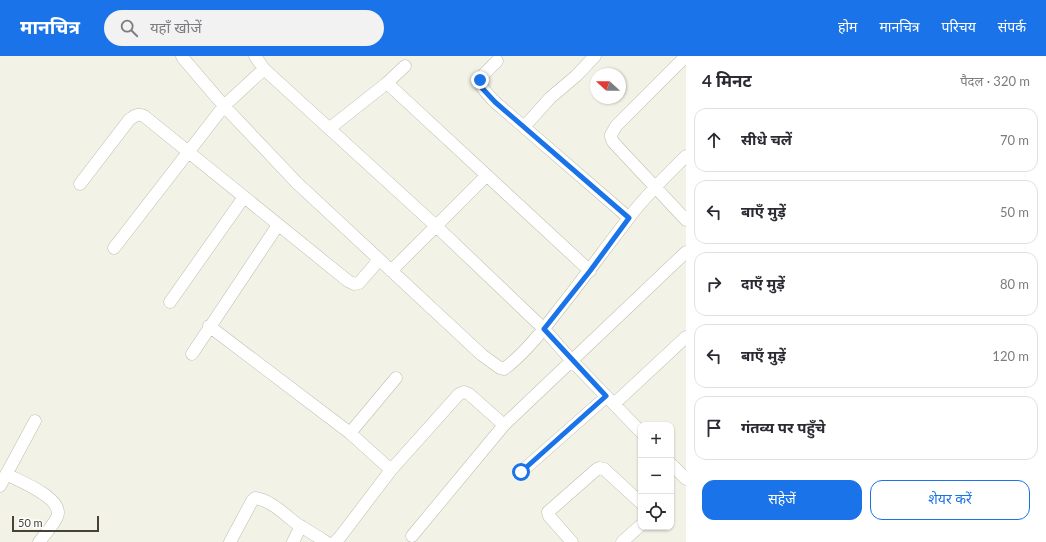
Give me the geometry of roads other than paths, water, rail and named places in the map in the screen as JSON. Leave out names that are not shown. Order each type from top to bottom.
[{"type":"street","points":[[182,56],[224,106],[297,184],[482,355],[500,368],[504,369],[512,363],[544,329],[590,271],[629,218],[655,187],[686,156]]},
{"type":"street","points":[[256,56],[264,70],[330,128],[436,226],[544,329],[572,361],[638,429]]},
{"type":"street","points":[[524,127],[550,98],[576,76],[595,56]]},
{"type":"street","points":[[686,56],[623,118],[612,132],[612,140],[686,220]]},
{"type":"street","points":[[497,61],[482,77],[480,84],[482,88],[495,102],[629,218]]},
{"type":"street","points":[[330,128],[387,83],[405,66]]},
{"type":"street","points":[[114,248],[224,106],[264,70]]},
{"type":"street","points":[[387,83],[590,271]]},
{"type":"street","points":[[80,184],[129,120],[135,115],[140,114],[348,281],[354,284],[359,283],[379,260]]},
{"type":"street","points":[[391,271],[486,176]]},
{"type":"street","points":[[170,302],[244,197]]},
{"type":"street","points":[[192,354],[209,326],[278,225]]},
{"type":"street","points":[[412,536],[504,425],[686,252]]},
{"type":"street","points":[[209,326],[350,433],[391,470]]},
{"type":"street","points":[[521,472],[686,337]]},
{"type":"street","points":[[350,433],[396,378]]},
{"type":"street","points":[[335,542],[391,470],[461,393],[464,392],[469,394],[504,425]]},
{"type":"street","points":[[0,486],[35,421]]},
{"type":"street","points":[[572,542],[548,516],[548,512],[597,469],[604,469],[638,500]]},
{"type":"street","points":[[6,474],[48,496],[56,504],[58,512],[57,517],[39,542]]},
{"type":"street","points":[[230,542],[255,498],[261,499],[277,508],[326,542]]},
{"type":"street","points":[[293,542],[301,526]]},
{"type":"street","points":[[622,542],[638,528]]}]
